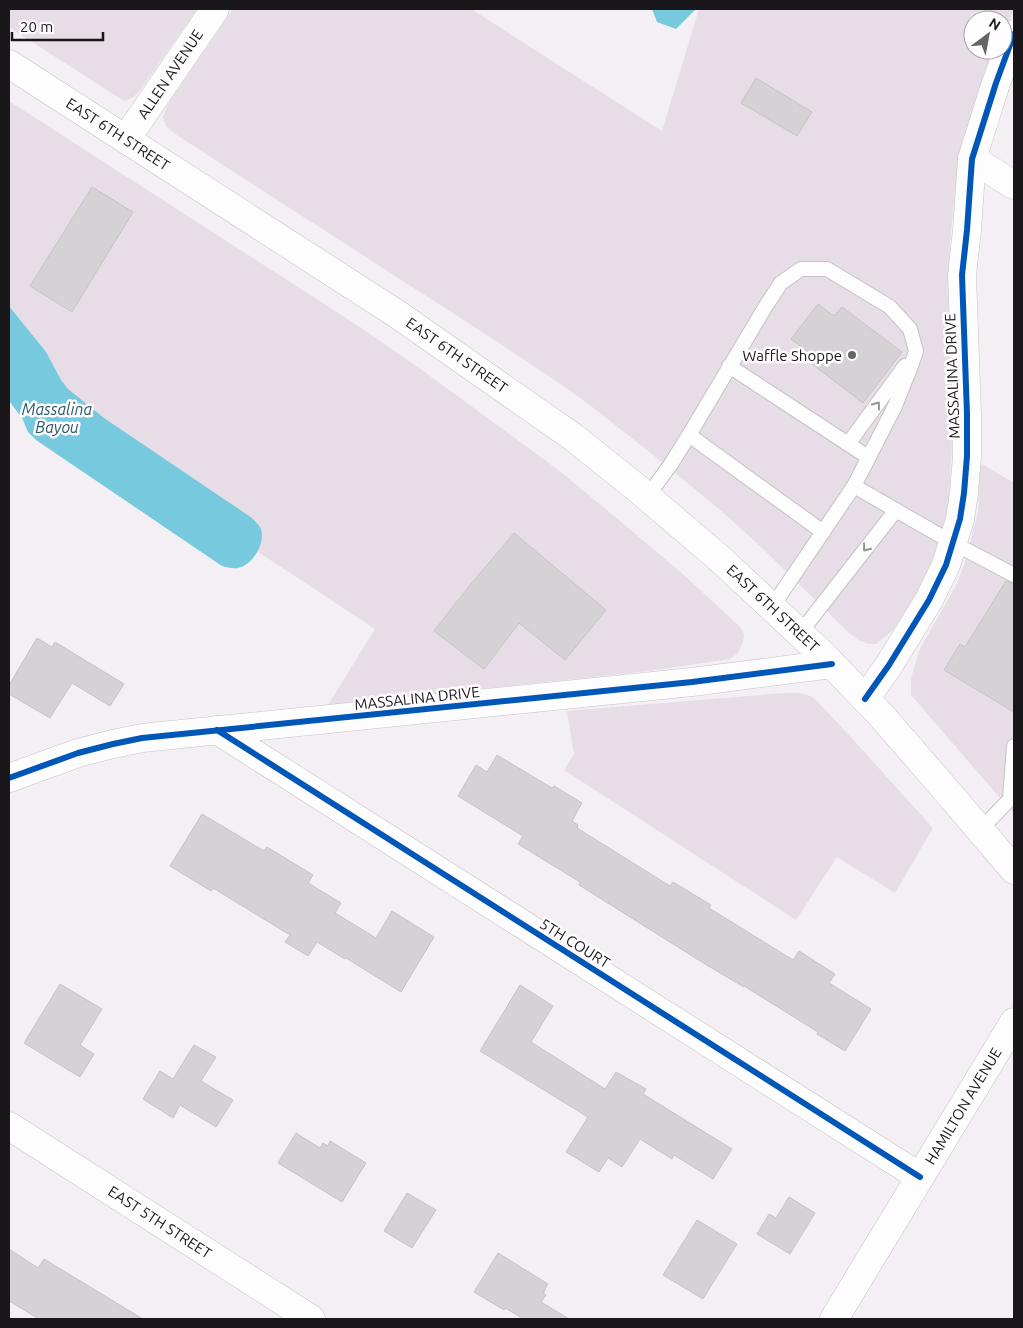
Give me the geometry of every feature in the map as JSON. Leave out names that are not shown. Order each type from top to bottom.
[{"type":"street","name":"ALLEN AVENUE","points":[[126,139],[215,9]]},
{"type":"street","name":"MASSALINA DRIVE","points":[[865,698],[893,658],[929,600],[946,565],[960,519],[967,456],[962,275],[972,159],[1014,34]]},
{"type":"street","name":"EAST 6TH STREET","points":[[9,64],[397,314],[573,437],[648,497],[772,607],[832,664],[865,698],[1014,870]]},
{"type":"street","points":[[972,159],[1014,185]]},
{"type":"street","name":"MASSALINA DRIVE","points":[[9,778],[78,753],[142,738],[661,685],[832,664]]},
{"type":"street","name":"5TH COURT","points":[[217,730],[920,1177]]},
{"type":"street","name":"HAMILTON AVENUE","points":[[834,1319],[1014,1022]]},
{"type":"street","name":"EAST 5TH STREET","points":[[9,1126],[311,1319]]},
{"type":"lane","points":[[648,497],[671,464],[781,283],[801,269],[828,269],[890,307],[910,329],[916,351],[911,366],[894,406],[854,486],[772,607]]},
{"type":"lane","points":[[848,444],[916,351]]},
{"type":"lane","points":[[729,366],[868,457]]},
{"type":"lane","points":[[689,435],[823,532]]},
{"type":"lane","points":[[854,486],[953,543],[1014,575]]},
{"type":"lane","points":[[800,633],[896,510]]},
{"type":"lane","points":[[980,830],[1010,799],[1014,746]]},
{"type":"shaded area","points":[[9,9],[197,9],[139,92],[132,98],[124,101],[9,27]]},
{"type":"shaded area","points":[[233,9],[471,9],[662,131],[699,9],[1014,9],[1013,11],[963,10],[963,60],[993,60],[962,155],[955,191],[948,289],[952,440],[949,502],[941,536],[925,577],[893,630],[876,644],[868,644],[858,640],[727,516],[595,409],[496,341],[175,134],[166,126],[163,117],[167,106]]},
{"type":"shaded area","points":[[9,101],[360,327],[557,469],[685,576],[738,625],[743,631],[744,637],[738,653],[730,659],[649,671],[328,705],[375,629],[17,393],[45,352],[9,306]]},
{"type":"shaded area","points":[[980,463],[1014,483],[1014,814],[911,695],[911,680],[921,647],[957,584],[965,562],[978,512]]},
{"type":"shaded area","points":[[784,693],[803,694],[816,700],[933,828],[895,893],[837,857],[796,920],[564,770],[574,754],[567,711]]},
{"type":"water","points":[[652,9],[696,9],[676,29],[657,22]]},
{"type":"water","name":"Massalina Bayou","points":[[9,306],[46,352],[68,389],[104,418],[256,522],[260,527],[262,539],[257,552],[249,562],[238,568],[222,566],[36,440],[28,432],[22,418],[9,401]]},
{"type":"building","points":[[756,78],[812,112],[797,136],[741,103]]},
{"type":"building","points":[[92,187],[133,212],[72,312],[30,286]]},
{"type":"building","name":"Waffle Shoppe","points":[[818,304],[834,316],[842,307],[902,352],[863,403],[803,357],[807,351],[791,339]]},
{"type":"building","points":[[514,533],[606,610],[565,660],[519,623],[484,669],[434,631]]},
{"type":"building","points":[[1006,581],[1014,584],[1014,712],[944,670],[960,644],[965,647]]},
{"type":"building","points":[[37,638],[52,647],[55,642],[124,684],[110,706],[72,683],[50,718],[9,694],[9,685]]},
{"type":"building","points":[[497,755],[552,788],[554,786],[582,803],[572,821],[578,825],[577,828],[670,886],[673,882],[711,905],[709,908],[793,960],[799,951],[835,974],[829,983],[871,1009],[845,1051],[817,1034],[818,1032],[579,885],[580,882],[518,844],[523,836],[458,796],[476,765],[487,772]]},
{"type":"building","points":[[202,814],[264,851],[267,847],[313,875],[308,883],[341,903],[335,913],[376,938],[392,911],[434,937],[401,992],[317,942],[308,956],[285,942],[290,935],[213,888],[211,891],[170,866]]},
{"type":"building","points":[[60,984],[102,1009],[80,1045],[94,1054],[80,1077],[24,1043]]},
{"type":"building","points":[[520,985],[553,1006],[531,1042],[605,1089],[616,1072],[646,1089],[643,1094],[732,1149],[713,1179],[674,1155],[672,1159],[640,1139],[622,1167],[608,1158],[599,1172],[566,1152],[588,1117],[480,1051]]},
{"type":"building","points":[[194,1045],[216,1057],[201,1081],[233,1100],[216,1127],[180,1105],[173,1118],[143,1099],[160,1071],[173,1079]]},
{"type":"building","points":[[296,1133],[320,1148],[323,1143],[328,1146],[330,1141],[366,1163],[342,1202],[278,1163]]},
{"type":"building","points":[[407,1193],[436,1210],[412,1248],[384,1231]]},
{"type":"building","points":[[789,1197],[815,1213],[790,1254],[757,1234],[769,1214],[776,1218]]},
{"type":"building","points":[[697,1220],[737,1244],[703,1299],[663,1275]]},
{"type":"building","points":[[9,1249],[38,1268],[44,1259],[143,1319],[39,1319],[9,1301]]},
{"type":"building","points":[[498,1253],[548,1284],[543,1293],[546,1295],[541,1302],[569,1319],[524,1319],[505,1308],[504,1310],[474,1292]]},
{"type":"cycle path","points":[[865,699],[889,665],[929,600],[946,565],[960,519],[967,456],[962,275],[972,159],[1014,34]]},
{"type":"cycle path","points":[[9,778],[78,753],[142,738],[692,682],[832,664]]},
{"type":"cycle path","points":[[217,730],[920,1177]]},
{"type":"place","name":"Waffle Shoppe","points":[[852,355]]}]
